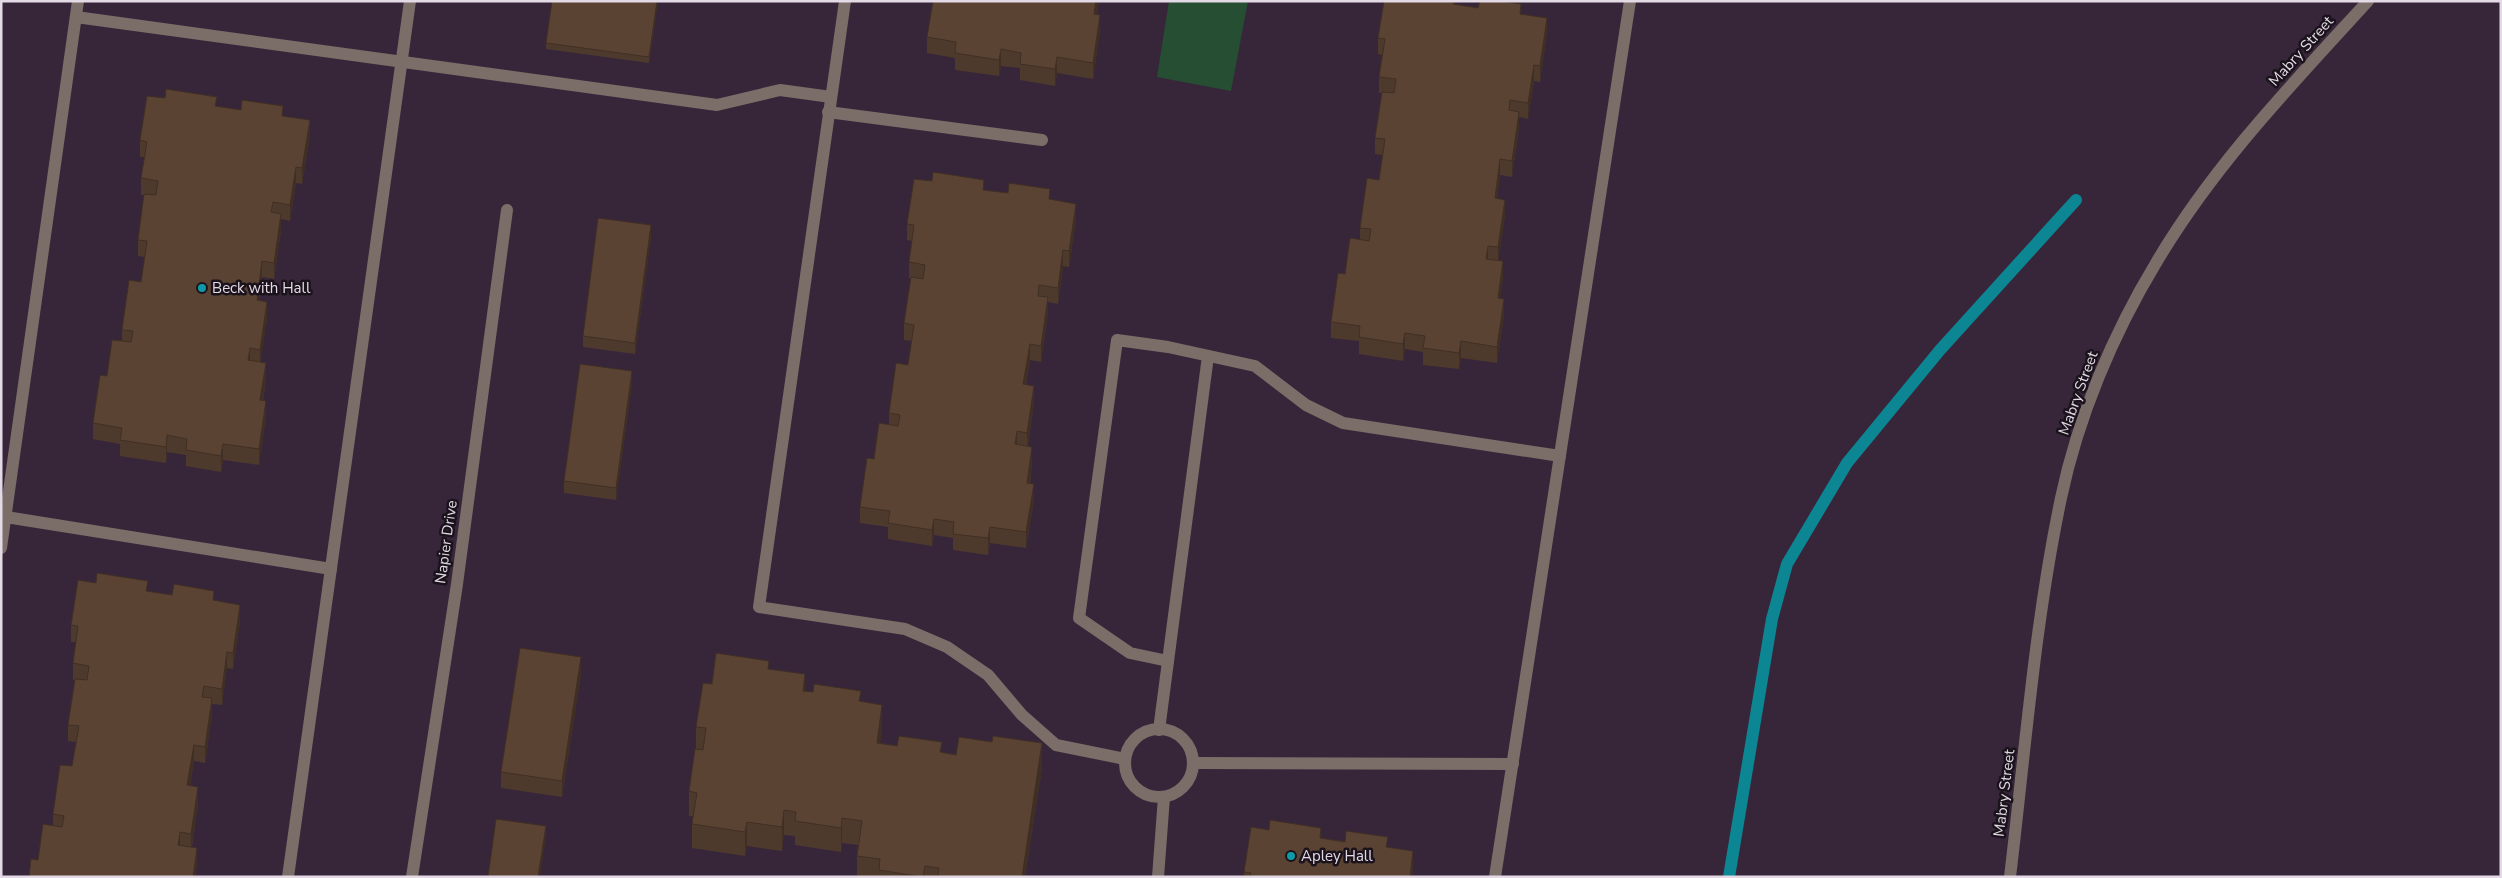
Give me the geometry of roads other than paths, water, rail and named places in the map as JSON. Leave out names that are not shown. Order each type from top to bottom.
[{"type":"street","points":[[1,548],[78,1]]},
{"type":"street","points":[[288,877],[410,1]]},
{"type":"street","points":[[845,1],[759,607],[905,629],[947,647],[988,676],[1022,715],[1056,745],[1125,759]]},
{"type":"street","points":[[1495,877],[1630,1]]},
{"type":"street","name":"Mabry Street","points":[[2010,877],[2046,576],[2062,496],[2089,403],[2113,344],[2156,263],[2207,187],[2290,86],[2368,1]]},
{"type":"street","points":[[76,17],[717,105],[780,90],[831,97]]},
{"type":"street","points":[[828,112],[1042,140]]},
{"type":"street","name":"Napier Drive","points":[[412,877],[457,584],[507,210]]},
{"type":"street","points":[[1168,661],[1130,653],[1079,618],[1117,340],[1168,347],[1255,366],[1306,405],[1343,423],[1560,456]]},
{"type":"street","points":[[1159,730],[1208,356]]},
{"type":"street","points":[[6,517],[330,569]]},
{"type":"street","points":[[1167,729],[1186,741],[1192,752],[1194,763],[1191,776],[1185,786],[1175,794],[1164,797],[1149,796],[1138,791],[1130,782],[1125,771],[1125,759],[1134,740],[1144,732],[1159,730],[1167,729]]},
{"type":"street","points":[[1194,763],[1513,764]]},
{"type":"street","points":[[1158,877],[1164,797]]},
{"type":"waterway","points":[[1729,877],[1772,619],[1787,564],[1847,463],[1940,350],[2076,200]]},
{"type":"place","name":"Beck with Hall","points":[[202,288]]},
{"type":"place","name":"Apley Hall","points":[[1291,856]]}]
